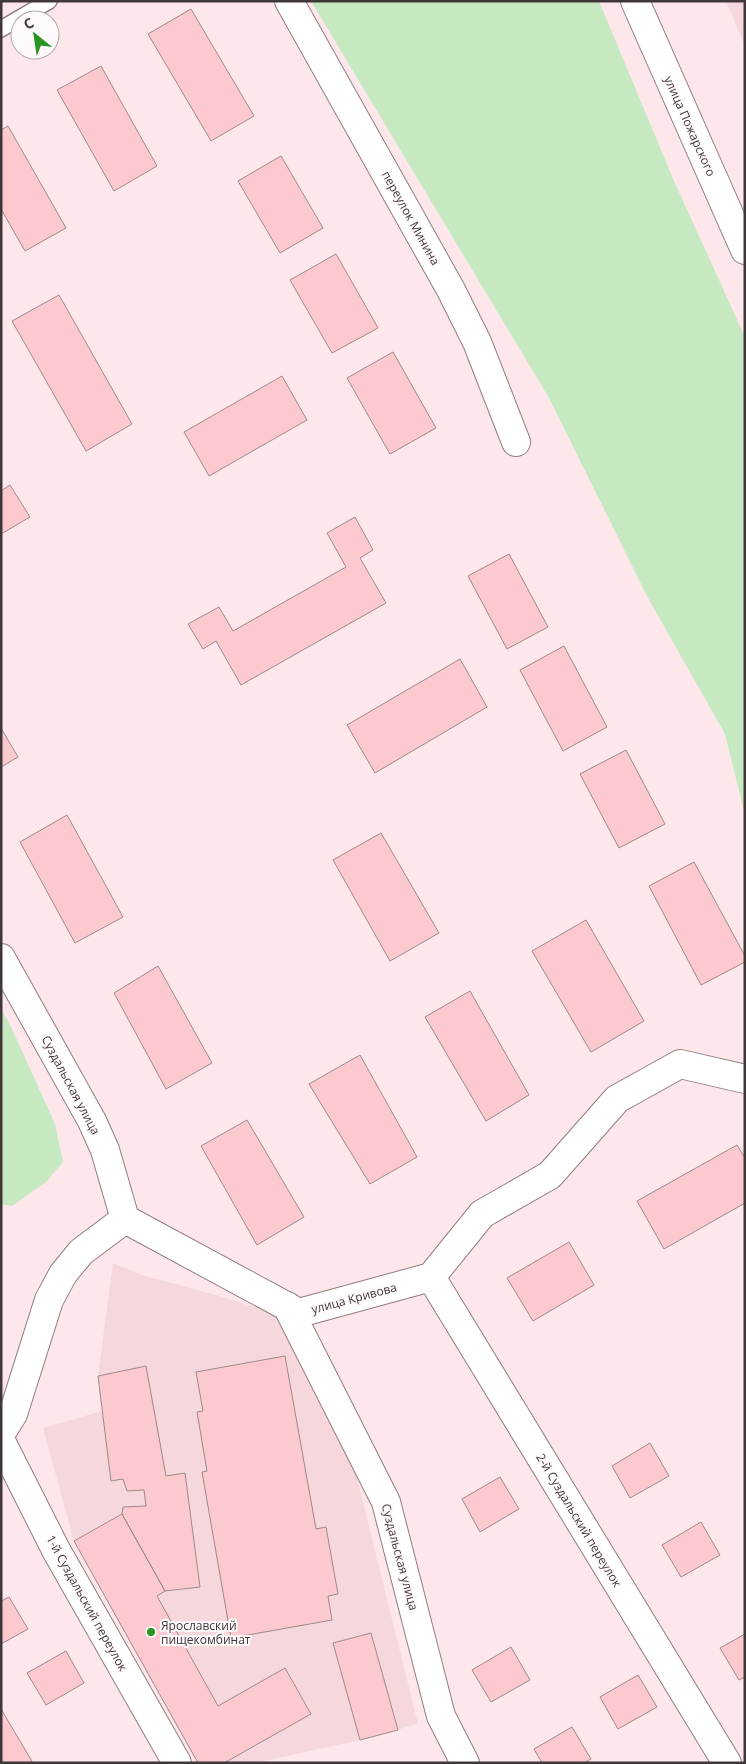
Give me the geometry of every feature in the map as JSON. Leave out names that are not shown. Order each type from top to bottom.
[{"type":"street","name":"переулок Минина","points":[[289,1],[451,290],[476,342],[516,442]]},
{"type":"street","name":"улица Пожарского","points":[[635,1],[745,250]]},
{"type":"street","name":"Суздальская улица","points":[[1,958],[92,1121],[105,1150],[125,1219]]},
{"type":"street","points":[[431,1277],[482,1214],[550,1175],[617,1099],[680,1064],[745,1079]]},
{"type":"street","name":"улица Кривова","points":[[125,1219],[299,1313],[431,1277]]},
{"type":"street","points":[[1,1433],[13,1414],[49,1300],[63,1274],[81,1252],[125,1219]]},
{"type":"street","name":"2-й Суздальский переулок","points":[[431,1277],[727,1763]]},
{"type":"street","name":"Суздальская улица","points":[[287,1306],[386,1502],[441,1716],[465,1763]]},
{"type":"street","name":"1-й Суздальский переулок","points":[[1,1441],[56,1550],[177,1763]]},
{"type":"lane","points":[[1,28],[49,1]]},
{"type":"shaded area","points":[[726,1],[745,1],[745,46]]},
{"type":"shaded area","points":[[113,1263],[142,1275],[223,1297],[272,1313],[282,1325],[355,1470],[418,1724],[360,1740],[255,1763],[198,1763],[74,1541],[43,1428],[102,1411],[98,1376]]},
{"type":"green space","points":[[311,1],[599,1],[674,181],[745,337],[745,815],[725,734],[648,598],[549,398]]},
{"type":"green space","points":[[1,1008],[55,1124],[63,1162],[46,1182],[12,1206],[1,1204]]},
{"type":"building","points":[[191,9],[254,116],[211,141],[148,34]]},
{"type":"building","points":[[101,66],[157,166],[114,191],[57,90]]},
{"type":"building","points":[[8,126],[66,228],[25,251],[1,209],[1,130]]},
{"type":"building","points":[[281,156],[323,228],[280,253],[238,181]]},
{"type":"building","points":[[336,254],[378,328],[332,353],[290,280]]},
{"type":"building","points":[[59,295],[132,424],[86,451],[12,321]]},
{"type":"building","points":[[393,352],[436,428],[390,454],[347,378]]},
{"type":"building","points":[[282,376],[307,420],[209,476],[184,432]]},
{"type":"building","points":[[10,485],[30,517],[1,534],[1,491]]},
{"type":"building","points":[[355,517],[373,550],[360,558],[386,603],[241,685],[216,641],[203,649],[188,624],[219,607],[233,631],[346,567],[327,533]]},
{"type":"building","points":[[509,554],[548,627],[507,649],[468,576]]},
{"type":"building","points":[[564,646],[607,727],[563,751],[520,670]]},
{"type":"building","points":[[460,659],[487,707],[375,773],[347,725]]},
{"type":"building","points":[[1,728],[18,757],[1,767]]},
{"type":"building","points":[[626,750],[665,824],[619,848],[580,774]]},
{"type":"building","points":[[67,815],[123,917],[75,943],[20,842]]},
{"type":"building","points":[[381,833],[439,933],[390,961],[333,860]]},
{"type":"building","points":[[694,862],[745,956],[745,962],[701,985],[649,886]]},
{"type":"building","points":[[586,920],[644,1021],[591,1052],[532,951]]},
{"type":"building","points":[[158,966],[212,1063],[166,1089],[114,993]]},
{"type":"building","points":[[470,991],[529,1095],[486,1121],[425,1017]]},
{"type":"building","points":[[360,1055],[417,1157],[370,1184],[309,1084]]},
{"type":"building","points":[[247,1120],[304,1217],[257,1245],[201,1146]]},
{"type":"building","points":[[737,1145],[745,1158],[745,1203],[664,1249],[637,1201]]},
{"type":"building","points":[[569,1242],[594,1285],[533,1321],[507,1278]]},
{"type":"building","points":[[285,1356],[316,1529],[326,1527],[338,1594],[328,1596],[332,1620],[231,1638],[202,1472],[207,1471],[197,1412],[203,1411],[196,1372]]},
{"type":"building","points":[[146,1366],[166,1476],[185,1473],[200,1587],[165,1591],[122,1514],[123,1507],[146,1506],[144,1490],[127,1491],[123,1479],[111,1481],[98,1376]]},
{"type":"building","points":[[650,1443],[669,1476],[630,1498],[612,1466]]},
{"type":"building","points":[[500,1477],[519,1509],[480,1532],[462,1499]]},
{"type":"building","name":"Ярославский пищекомбинат","points":[[122,1514],[165,1591],[157,1596],[218,1706],[285,1668],[311,1714],[224,1763],[198,1763],[74,1541]]},
{"type":"building","points":[[701,1522],[720,1555],[681,1577],[662,1545]]},
{"type":"building","points":[[9,1597],[28,1629],[1,1644],[1,1601]]},
{"type":"building","points":[[371,1633],[398,1730],[360,1740],[333,1643]]},
{"type":"building","points":[[745,1634],[745,1677],[739,1680],[720,1648]]},
{"type":"building","points":[[511,1647],[530,1680],[491,1702],[472,1670]]},
{"type":"building","points":[[66,1651],[84,1683],[46,1705],[27,1673]]},
{"type":"building","points":[[638,1675],[657,1707],[618,1729],[600,1697]]},
{"type":"building","points":[[1,1709],[33,1763],[1,1763]]},
{"type":"building","points":[[572,1727],[591,1759],[584,1763],[542,1763],[534,1749]]},
{"type":"place","name":"Ярославский пищекомбинат","points":[[151,1632]]}]
